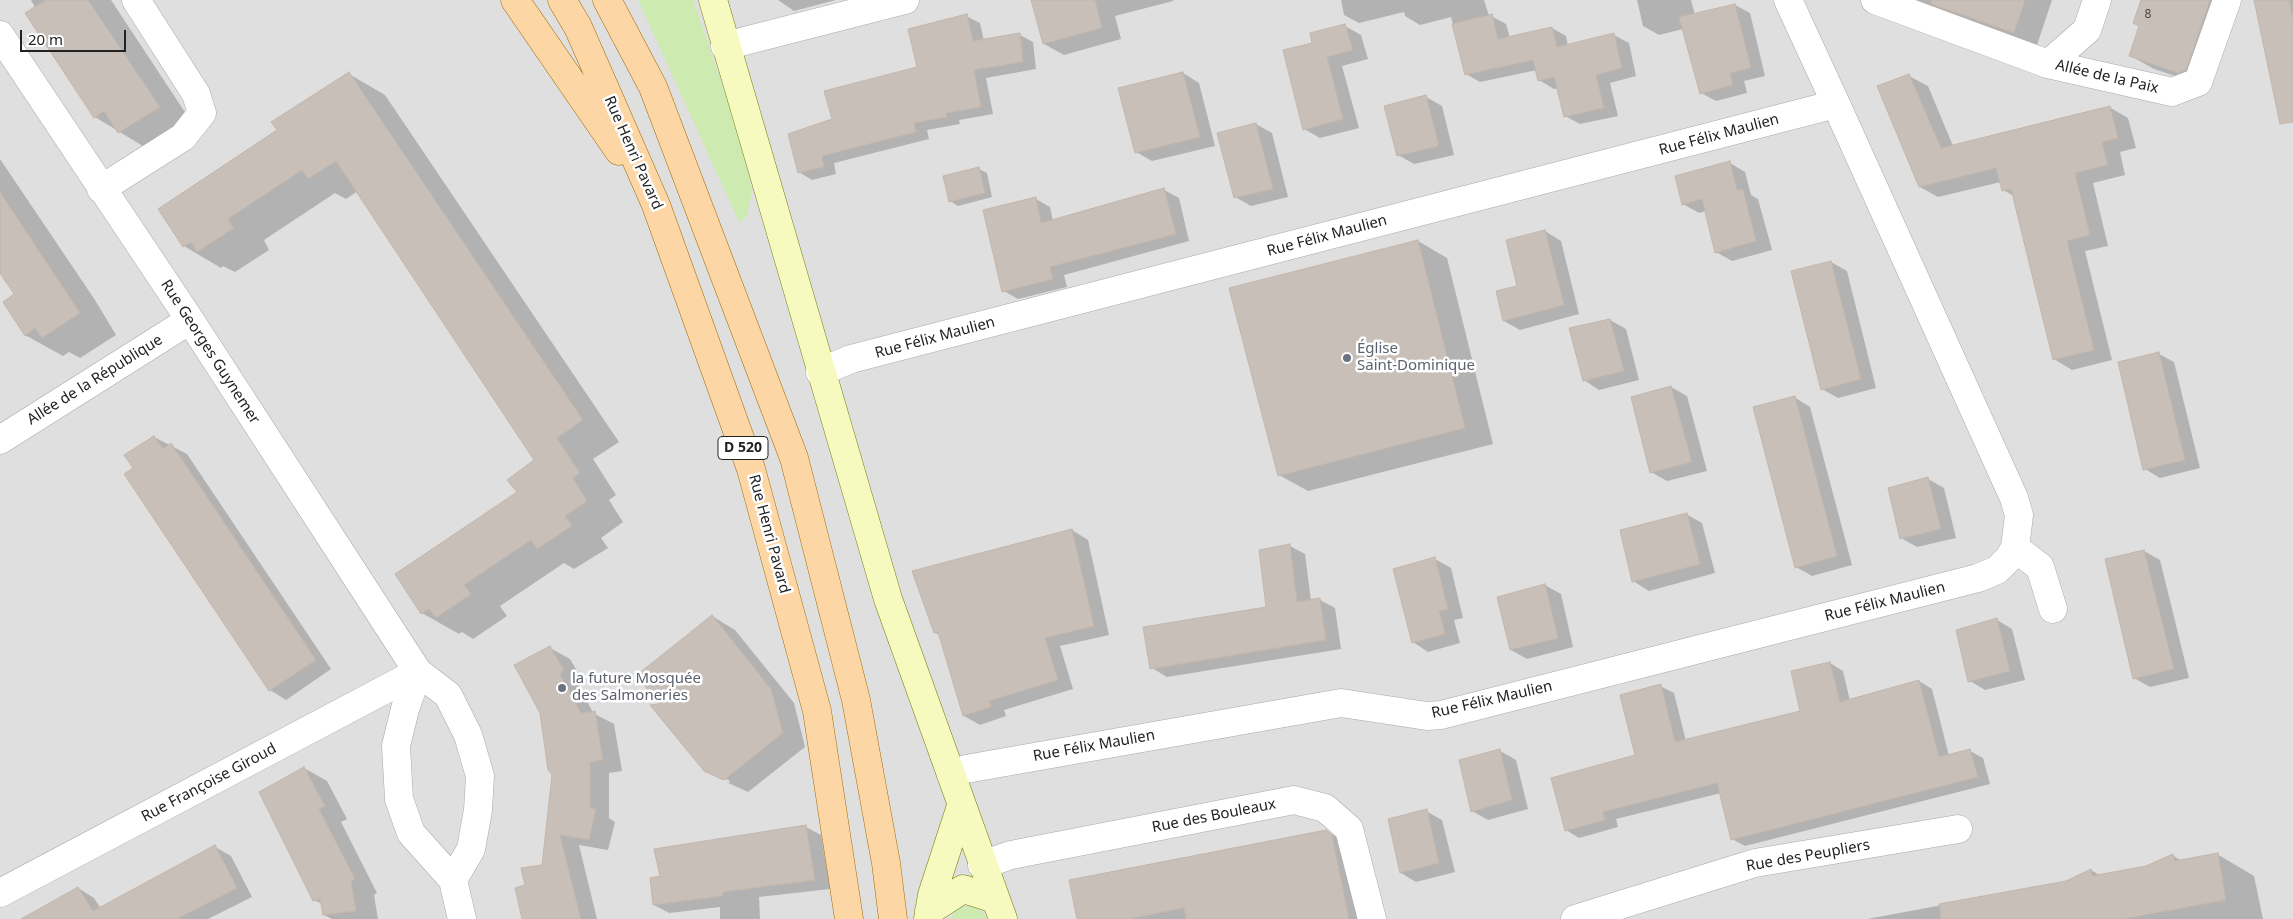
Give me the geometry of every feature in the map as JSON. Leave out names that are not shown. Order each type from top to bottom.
[{"type":"main road","points":[[514,0],[656,204]]},
{"type":"main road","name":"Rue Henri Pavard","points":[[562,0],[578,27],[656,204],[751,469],[817,711],[849,919]]},
{"type":"main road","name":"D 520","points":[[607,0],[653,87],[794,458],[856,700],[886,863],[893,919]]},
{"type":"street","points":[[101,189],[183,137],[202,113],[196,94],[136,0]]},
{"type":"street","points":[[712,0],[888,599],[999,909]]},
{"type":"street","points":[[725,46],[905,0]]},
{"type":"street","points":[[1788,0],[2014,498],[2019,515],[2015,548],[2040,567],[2053,609]]},
{"type":"street","name":"Allée de la Paix","points":[[1875,0],[2048,64],[2172,92],[2198,82],[2227,0]]},
{"type":"street","name":"Allée de la Paix","points":[[2048,64],[2087,30],[2097,0]]},
{"type":"street","name":"Rue Georges Guynemer","points":[[0,34],[101,189],[190,320],[418,672],[448,695],[468,735],[480,776],[478,810],[472,849],[453,880]]},
{"type":"street","name":"Rue Félix Maulien","points":[[820,372],[851,359],[1836,104]]},
{"type":"street","name":"Allée de la République","points":[[0,440],[190,320]]},
{"type":"street","name":"Rue Félix Maulien","points":[[951,774],[982,766],[1341,703],[1428,716],[1441,715],[1978,578],[1997,570],[2015,548]]},
{"type":"street","points":[[418,672],[404,709],[396,746],[399,799],[411,833],[453,880],[462,919]]},
{"type":"street","name":"Rue Françoise Giroud","points":[[0,893],[418,672]]},
{"type":"street","name":"Rue des Bouleaux","points":[[982,865],[1011,855],[1294,800],[1325,808],[1349,829],[1372,919]]},
{"type":"street","points":[[928,915],[932,895],[961,806]]},
{"type":"street","name":"Rue des Peupliers","points":[[1575,919],[1755,863],[1958,830]]},
{"type":"street","points":[[928,915],[963,889],[999,909]]},
{"type":"shaded area","points":[[0,0],[2293,0],[2293,919],[0,919]]},
{"type":"green space","points":[[638,0],[693,0],[741,139],[752,192],[746,218],[739,222]]},
{"type":"green space","points":[[977,906],[987,919],[949,919],[959,908]]},
{"type":"building","points":[[46,0],[88,0],[160,107],[118,133],[104,111],[94,118],[25,13]]},
{"type":"building","points":[[1031,0],[1095,0],[1102,28],[1043,44]]},
{"type":"building","points":[[1932,0],[2025,0],[2014,33],[1931,4]]},
{"type":"building","points":[[2141,0],[2210,0],[2186,70],[2178,73],[2129,56],[2139,26],[2133,23]]},
{"type":"building","points":[[2254,0],[2289,0],[2293,19],[2293,122],[2280,124]]},
{"type":"building","points":[[1735,4],[1751,68],[1730,73],[1733,85],[1700,94],[1679,17]]},
{"type":"building","points":[[967,14],[973,41],[1020,33],[1023,62],[974,70],[981,107],[946,113],[947,117],[914,123],[916,132],[822,156],[824,167],[798,173],[788,134],[832,119],[824,91],[917,67],[908,29]]},
{"type":"building","points":[[1492,14],[1498,39],[1552,27],[1557,47],[1614,33],[1622,68],[1596,75],[1604,108],[1564,117],[1554,77],[1538,81],[1533,60],[1465,75],[1452,24]]},
{"type":"building","points":[[1345,24],[1353,50],[1327,57],[1343,119],[1303,130],[1283,50],[1312,43],[1310,33]]},
{"type":"building","points":[[349,72],[583,420],[557,438],[580,473],[573,478],[587,501],[565,516],[572,526],[537,549],[531,540],[464,585],[471,594],[436,618],[429,609],[421,614],[395,574],[517,492],[507,480],[534,460],[336,161],[308,179],[302,170],[228,219],[234,228],[197,252],[191,242],[183,247],[158,209],[277,130],[271,122]]},
{"type":"building","points":[[1183,72],[1200,137],[1135,153],[1118,88]]},
{"type":"building","points":[[1909,74],[1941,148],[2110,106],[2118,138],[2102,142],[2108,165],[2075,173],[2090,235],[2067,241],[2094,350],[2053,360],[2011,189],[2002,191],[1996,168],[1919,187],[1877,86]]},
{"type":"building","points":[[1426,95],[1439,146],[1397,156],[1384,106]]},
{"type":"building","points":[[1256,123],[1273,189],[1234,198],[1217,133]]},
{"type":"building","points":[[1730,161],[1737,190],[1743,189],[1756,241],[1715,253],[1702,199],[1682,205],[1675,176]]},
{"type":"building","points":[[979,167],[985,193],[949,202],[943,176]]},
{"type":"building","points":[[1164,188],[1176,234],[1050,267],[1053,279],[1002,292],[983,210],[1036,197],[1041,223]]},
{"type":"building","points":[[0,192],[80,313],[42,338],[35,328],[25,336],[3,302],[14,294],[0,273]]},
{"type":"building","points":[[1545,230],[1564,305],[1503,321],[1496,291],[1517,286],[1506,240]]},
{"type":"building","name":"Église Saint-Dominique","points":[[1418,240],[1465,428],[1278,476],[1229,288]]},
{"type":"building","points":[[1831,261],[1861,379],[1821,390],[1791,271]]},
{"type":"building","points":[[1610,319],[1624,371],[1583,381],[1569,328]]},
{"type":"building","points":[[2159,352],[2185,460],[2143,470],[2118,362]]},
{"type":"building","points":[[1671,386],[1692,462],[1650,473],[1631,397]]},
{"type":"building","points":[[1795,396],[1837,556],[1795,568],[1753,407]]},
{"type":"building","points":[[154,436],[163,449],[171,443],[316,660],[269,691],[124,474],[133,468],[124,455]]},
{"type":"building","points":[[1928,477],[1941,529],[1900,539],[1888,488]]},
{"type":"building","points":[[1687,513],[1700,564],[1632,582],[1620,530]]},
{"type":"building","points":[[1072,529],[1094,626],[1045,638],[1058,680],[989,701],[991,707],[963,716],[938,632],[934,633],[912,571]]},
{"type":"building","points":[[1290,544],[1297,602],[1320,598],[1326,640],[1150,669],[1143,627],[1266,607],[1259,550]]},
{"type":"building","points":[[2144,550],[2174,669],[2133,679],[2105,559]]},
{"type":"building","points":[[1435,557],[1448,609],[1439,611],[1445,634],[1412,643],[1393,569]]},
{"type":"building","points":[[1545,584],[1558,638],[1510,650],[1497,597]]},
{"type":"building","points":[[712,615],[771,689],[783,733],[724,780],[704,771],[650,705],[659,704],[642,682],[642,671]]},
{"type":"building","points":[[1997,618],[2010,671],[1968,682],[1956,630]]},
{"type":"building","points":[[550,646],[564,670],[560,674],[581,713],[595,711],[603,760],[590,762],[590,808],[596,809],[589,840],[560,835],[581,919],[522,919],[515,888],[525,885],[521,868],[542,865],[552,775],[548,770],[540,713],[514,665]]},
{"type":"building","points":[[1830,662],[1840,702],[1919,680],[1939,757],[1970,749],[1978,777],[1731,840],[1717,783],[1603,812],[1605,820],[1565,831],[1551,778],[1635,755],[1620,695],[1661,684],[1675,742],[1800,711],[1791,671]]},
{"type":"building","points":[[1500,749],[1512,800],[1471,812],[1459,760]]},
{"type":"building","points":[[304,767],[325,806],[319,809],[355,879],[351,881],[356,911],[323,915],[320,899],[313,901],[259,792]]},
{"type":"building","points":[[1427,809],[1439,863],[1400,873],[1388,819]]},
{"type":"building","points":[[806,825],[815,880],[723,892],[723,896],[653,905],[650,878],[660,876],[654,849]]},
{"type":"building","points":[[1326,830],[1332,835],[1349,919],[1186,919],[1184,908],[1129,919],[1077,919],[1069,880]]},
{"type":"building","points":[[215,845],[237,888],[177,919],[21,919],[78,887],[93,911]]},
{"type":"building","points":[[2218,853],[2226,900],[2123,919],[1941,919],[1939,904],[2066,881],[2091,869],[2092,876],[2146,866],[2173,854],[2175,861]]},
{"type":"place","name":"Église Saint-Dominique","points":[[1347,358]]},
{"type":"place","name":"la future Mosquée des Salmoneries","points":[[562,688]]}]
